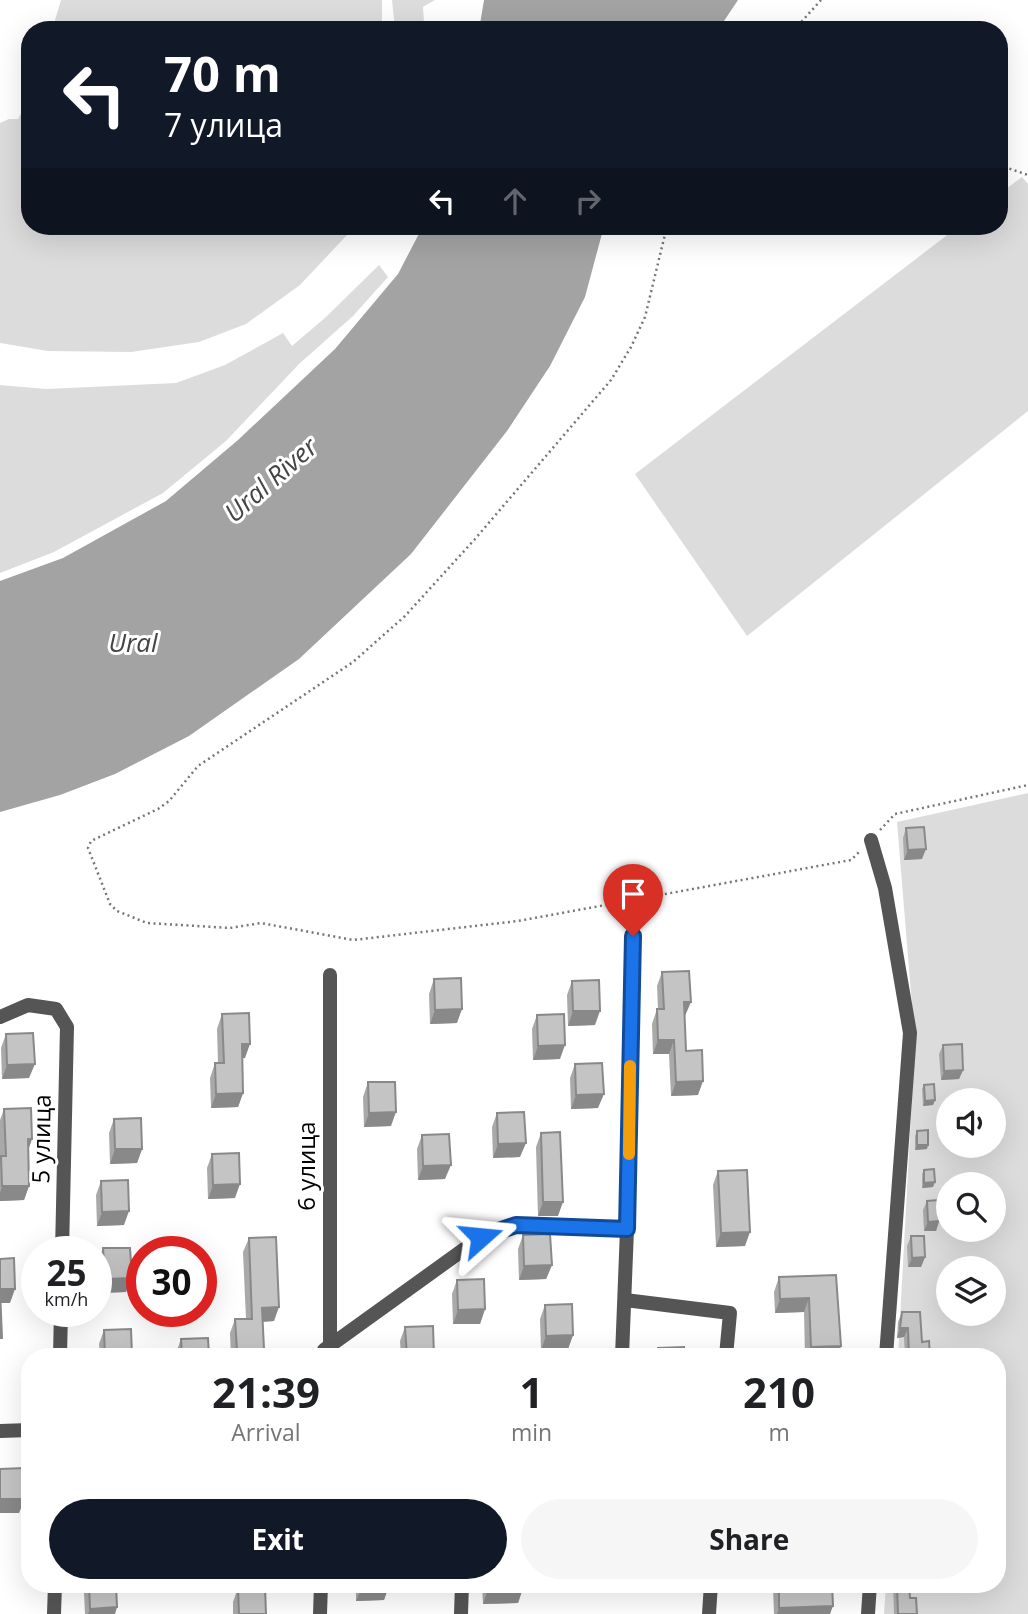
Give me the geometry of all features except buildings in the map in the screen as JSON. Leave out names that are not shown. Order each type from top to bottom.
[{"type":"street","points":[[871,840],[885,888],[910,1033],[887,1348]]},
{"type":"street","points":[[622,1348],[633,936]]},
{"type":"street","name":"6 улица","points":[[328,1348],[330,975]]},
{"type":"street","name":"5 улица","points":[[0,1017],[27,1005],[56,1009],[67,1027],[62,1236]]},
{"type":"street","points":[[332,1348],[481,1237],[516,1225],[627,1229]]},
{"type":"street","points":[[625,1300],[730,1313],[727,1348]]},
{"type":"street","points":[[60,1348],[61,1327]]},
{"type":"street","points":[[0,1432],[21,1431]]},
{"type":"street","points":[[54,1614],[55,1593]]},
{"type":"street","points":[[320,1614],[321,1593]]},
{"type":"street","points":[[461,1614],[462,1593]]},
{"type":"street","points":[[709,1614],[710,1593]]},
{"type":"street","points":[[868,1614],[869,1593]]},
{"type":"path","points":[[802,21],[821,0]]},
{"type":"path","points":[[1008,168],[1028,175]]},
{"type":"path","points":[[665,235],[645,317],[611,380],[475,539],[405,616],[353,662],[198,766],[169,801],[158,809],[91,841],[88,848],[110,904],[117,911],[147,923],[230,928],[261,923],[353,940],[518,920],[851,860],[895,814],[1028,785]]},
{"type":"shaded area","points":[[61,0],[382,0],[382,21],[55,21]]},
{"type":"shaded area","points":[[392,0],[435,0],[423,7],[424,21],[394,21]]},
{"type":"shaded area","points":[[21,113],[21,235],[347,235],[300,285],[246,324],[199,342],[131,352],[48,351],[0,343],[0,123],[18,119]]},
{"type":"shaded area","points":[[1022,177],[1028,184],[1028,411],[747,636],[635,474],[947,235],[1008,235],[1008,187]]},
{"type":"shaded area","points":[[379,265],[388,277],[353,316],[299,364],[226,441],[163,493],[54,552],[0,573],[0,385],[46,389],[176,383],[225,365],[283,333],[292,346]]},
{"type":"shaded area","points":[[1028,793],[1028,1614],[884,1614],[885,1593],[1006,1593],[1006,1348],[898,1348],[915,1042],[897,822]]},
{"type":"water","points":[[484,0],[738,0],[724,21],[480,21]]},
{"type":"water","name":"Ural","points":[[418,235],[602,235],[585,297],[550,366],[507,431],[411,554],[299,659],[189,736],[115,774],[60,795],[0,812],[0,581],[63,558],[166,501],[238,440],[335,349],[398,274]]},
{"type":"slow traffic","points":[[629,1154],[630,1066]]},
{"type":"route","points":[[481,1237],[516,1225],[627,1229],[633,936]]},
{"type":"water label","name":"Ural River","points":[[271,480]]}]
